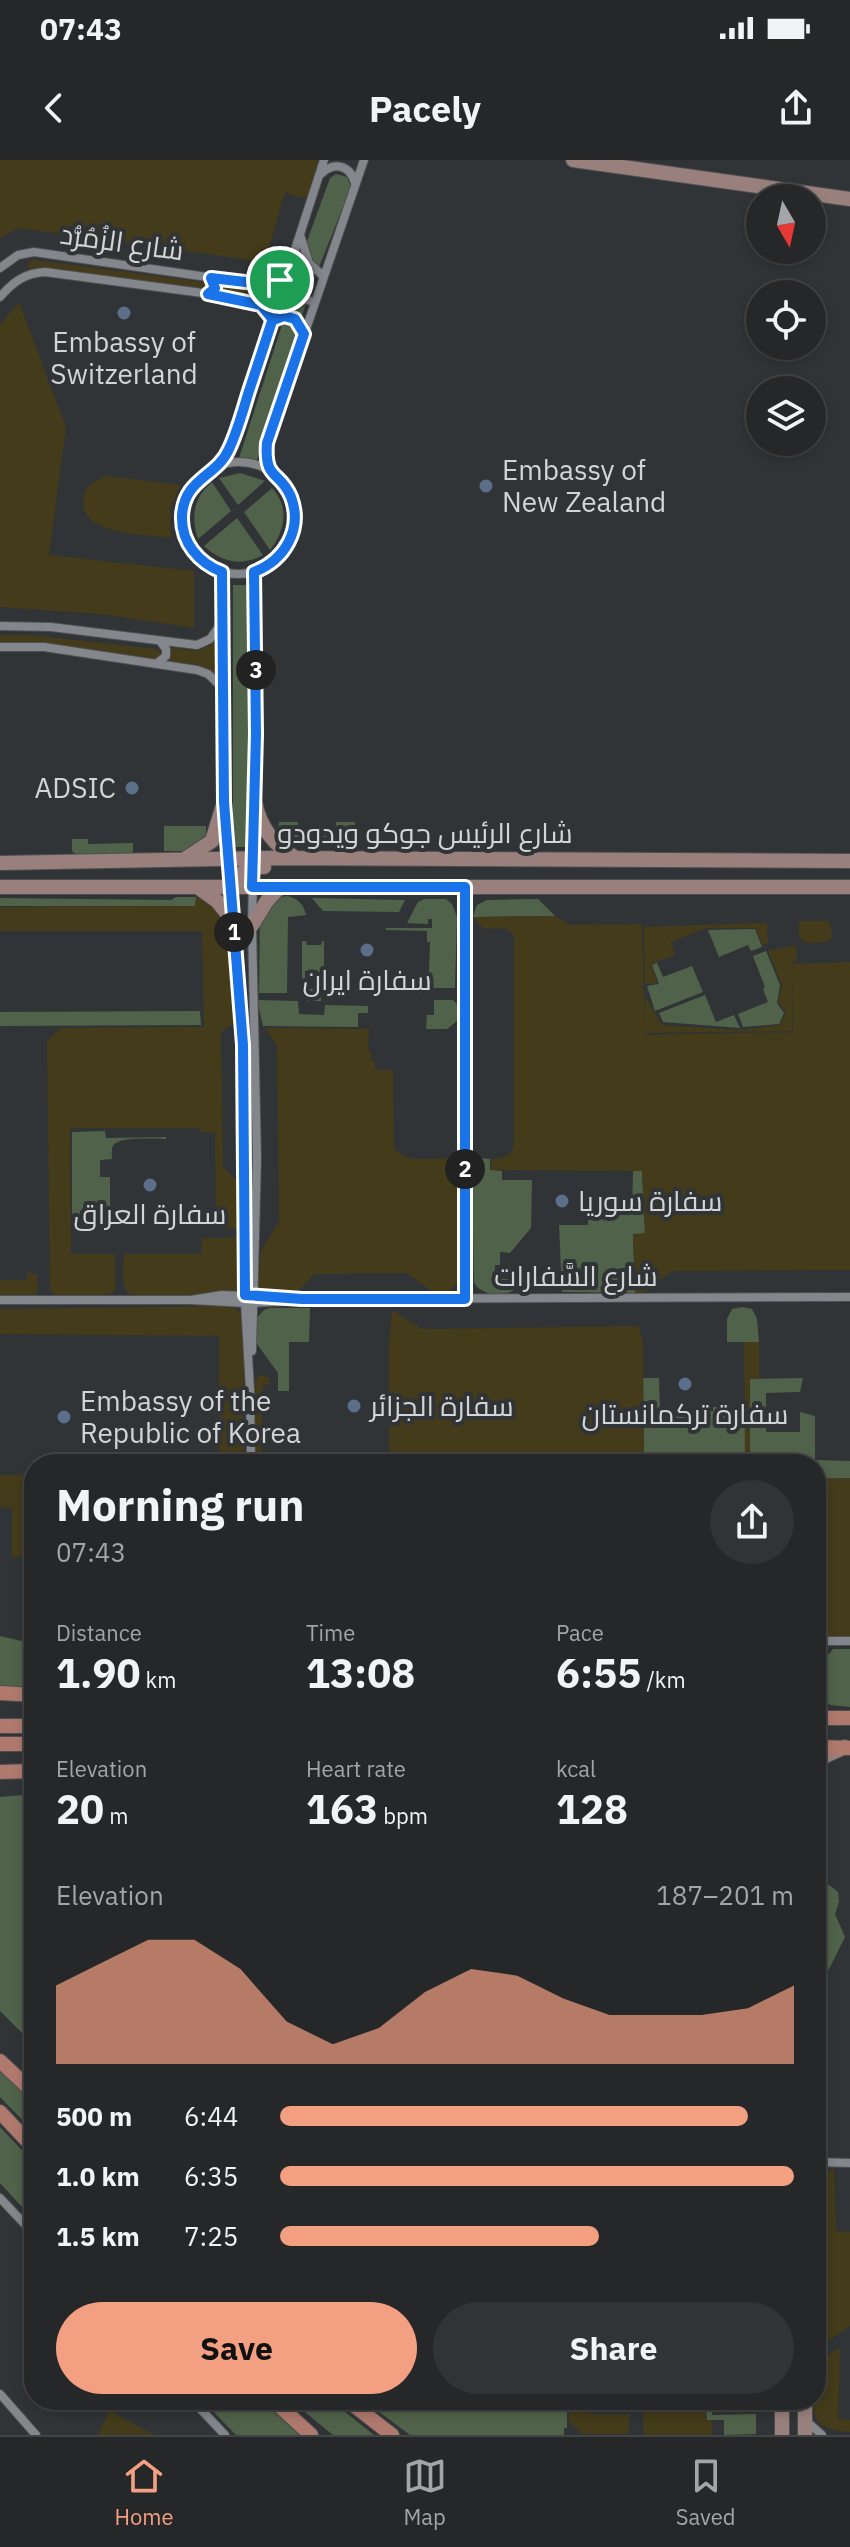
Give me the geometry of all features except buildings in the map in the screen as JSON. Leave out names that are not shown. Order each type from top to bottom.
[{"type":"main road","points":[[0,1693],[24,1694]]},
{"type":"main road","points":[[826,1718],[850,1718]]},
{"type":"main road","points":[[0,1726],[24,1726]]},
{"type":"main road","points":[[0,1744],[24,1744]]},
{"type":"main road","points":[[826,1747],[848,1748]]},
{"type":"main road","points":[[0,1772],[24,1771]]},
{"type":"main road","points":[[0,2061],[24,2084]]},
{"type":"main road","points":[[0,2112],[24,2137]]},
{"type":"main road","points":[[284,2410],[311,2435]]},
{"type":"main road","points":[[360,2410],[392,2435]]},
{"type":"street","points":[[218,466],[245,463],[270,472],[284,485],[291,498],[294,525],[284,552],[273,563],[254,572],[233,574],[206,564],[193,551],[185,535],[184,503],[195,483],[218,466],[230,447],[324,160]]},
{"type":"street","points":[[270,472],[267,443],[364,160]]},
{"type":"street","points":[[573,160],[850,199]]},
{"type":"street","points":[[318,178],[326,169],[337,165],[351,173],[355,184]]},
{"type":"street","points":[[300,235],[309,263],[323,276]]},
{"type":"street","name":"شارع الزُمُرُّد","points":[[0,268],[18,255],[34,252],[268,284],[287,274]]},
{"type":"street","name":"شارع الزُمُرُّد","points":[[0,297],[19,279],[38,272],[208,294],[261,305],[273,320],[284,316],[295,319],[304,334]]},
{"type":"street","points":[[208,294],[215,288],[211,278]]},
{"type":"street","points":[[277,305],[300,298],[314,302]]},
{"type":"street","points":[[222,572],[224,802],[243,1045],[251,1454]]},
{"type":"street","points":[[250,1299],[257,1102],[252,925],[254,572]]},
{"type":"street","points":[[0,626],[51,627],[201,644],[214,635],[223,621]]},
{"type":"street","points":[[155,664],[166,656],[166,649],[159,641]]},
{"type":"street","points":[[0,647],[44,647],[203,671],[223,689]]},
{"type":"street","points":[[180,862],[212,841],[224,802]]},
{"type":"street","points":[[255,802],[259,820],[268,835],[281,849],[296,858]]},
{"type":"street","name":"شارع الرئيس جوكو ويدودو","points":[[0,863],[229,860],[253,863],[296,858],[850,861]]},
{"type":"street","points":[[231,887],[239,874],[253,863],[471,865],[495,858]]},
{"type":"street","name":"شارع الرئيس جوكو ويدودو","points":[[0,887],[850,887]]},
{"type":"street","points":[[199,887],[217,901],[234,922]]},
{"type":"street","points":[[465,887],[465,1299]]},
{"type":"street","points":[[252,925],[279,888]]},
{"type":"street","name":"شارع السَّفارات","points":[[0,1300],[191,1300],[222,1295],[250,1299],[850,1297]]},
{"type":"street","points":[[826,1641],[850,1641]]},
{"type":"street","points":[[826,1756],[848,1748]]},
{"type":"street","points":[[826,2162],[850,2163]]},
{"type":"street","points":[[0,2198],[24,2223]]},
{"type":"street","points":[[0,2394],[36,2435]]},
{"type":"street","points":[[201,2410],[225,2435]]},
{"type":"street","points":[[782,2410],[782,2435]]},
{"type":"street","points":[[805,2427],[822,2435]]},
{"type":"green space","points":[[336,174],[347,177],[351,187],[319,267],[308,255],[306,244],[330,178]]},
{"type":"green space","points":[[302,260],[315,277],[300,321],[285,315]]},
{"type":"green space","points":[[288,322],[295,325],[297,331],[257,460],[239,458],[282,325]]},
{"type":"green space","points":[[240,473],[265,481],[238,505],[219,478]]},
{"type":"green space","points":[[212,482],[231,511],[198,539],[195,508]]},
{"type":"green space","points":[[272,488],[281,503],[283,519],[279,535],[270,550],[244,512]]},
{"type":"green space","points":[[237,518],[263,555],[247,561],[232,561],[217,556],[204,546]]},
{"type":"green space","points":[[233,585],[249,585],[249,847],[233,847]]},
{"type":"green space","points":[[279,822],[298,822],[298,836],[336,836],[336,822],[355,822],[355,837],[351,841],[285,840],[278,835]]},
{"type":"green space","points":[[164,826],[206,826],[206,842],[196,851],[164,851]]},
{"type":"green space","points":[[72,839],[88,839],[88,844],[133,843],[133,853],[76,854],[72,851]]},
{"type":"green space","points":[[287,896],[300,902],[306,915],[288,917],[287,993],[259,993],[260,914],[277,898]]},
{"type":"green space","points":[[196,897],[196,906],[0,906],[0,898],[171,900]]},
{"type":"green space","points":[[312,898],[405,900],[399,912],[323,911]]},
{"type":"green space","points":[[446,899],[452,904],[457,917],[455,988],[430,988],[429,994],[369,993],[370,976],[416,977],[429,972],[430,942],[427,942],[427,931],[386,930],[432,928],[432,919],[428,919],[428,924],[407,923],[418,902]]},
{"type":"green space","points":[[538,899],[555,916],[473,917],[477,905],[487,900]]},
{"type":"green space","points":[[755,929],[762,947],[751,951],[748,945],[719,957],[708,930]]},
{"type":"green space","points":[[302,941],[306,941],[307,945],[321,945],[324,941],[324,976],[318,976],[318,970],[305,971],[305,989],[321,989],[321,1001],[307,1001],[307,997],[302,997]]},
{"type":"green space","points":[[766,951],[780,985],[777,1003],[784,1013],[779,1024],[743,1027],[738,1014],[768,1002],[753,956]]},
{"type":"green space","points":[[657,963],[663,977],[692,966],[703,992],[655,1011],[647,986],[659,984],[652,965]]},
{"type":"green space","points":[[705,995],[716,1022],[734,1015],[740,1028],[663,1022],[659,1013]]},
{"type":"green space","points":[[257,1000],[298,1001],[299,1014],[324,1015],[325,1005],[368,1006],[368,1013],[358,1013],[358,1027],[263,1026]]},
{"type":"green space","points":[[434,1000],[453,1000],[457,1004],[457,1021],[447,1029],[426,1029],[427,1015],[434,1015]]},
{"type":"green space","points":[[200,1011],[201,1025],[0,1026],[0,1012]]},
{"type":"green space","points":[[105,1131],[106,1138],[166,1139],[116,1143],[112,1148],[112,1159],[100,1160],[100,1177],[110,1177],[110,1217],[105,1217],[104,1211],[80,1211],[80,1215],[72,1215],[72,1132]]},
{"type":"green space","points":[[479,1158],[490,1159],[490,1170],[502,1171],[502,1180],[532,1180],[531,1228],[510,1253],[500,1252],[500,1265],[495,1265],[495,1278],[516,1280],[518,1287],[507,1293],[482,1291],[474,1282],[472,1165]]},
{"type":"green space","points":[[633,1171],[642,1171],[645,1234],[633,1234],[635,1293],[562,1292],[559,1225],[588,1225],[588,1212],[632,1213]]},
{"type":"green space","points":[[270,1308],[310,1308],[309,1342],[289,1342],[289,1391],[278,1391],[278,1373],[257,1344],[256,1319]]},
{"type":"green space","points":[[732,1309],[752,1309],[757,1319],[759,1342],[727,1342],[727,1319]]},
{"type":"green space","points":[[643,1378],[659,1378],[660,1412],[713,1411],[713,1407],[732,1407],[733,1412],[745,1412],[745,1454],[644,1454]]},
{"type":"green space","points":[[803,1378],[800,1392],[766,1393],[766,1432],[800,1432],[800,1412],[815,1416],[815,1454],[750,1454],[750,1379]]},
{"type":"green space","points":[[826,1460],[850,1461],[850,1478],[826,1478]]},
{"type":"green space","points":[[0,1636],[24,1642],[24,1688],[0,1686]]},
{"type":"green space","points":[[833,1649],[850,1649],[850,1707],[830,1705],[826,1700],[826,1658]]},
{"type":"green space","points":[[24,1795],[24,2035],[0,2011],[0,1797]]},
{"type":"green space","points":[[826,1885],[838,1892],[835,1914],[845,1937],[826,1975]]},
{"type":"green space","points":[[0,2067],[24,2090],[24,2122],[0,2097]]},
{"type":"green space","points":[[0,2127],[24,2152],[24,2209],[0,2183]]},
{"type":"green space","points":[[212,2410],[271,2410],[300,2435],[236,2435]]},
{"type":"green space","points":[[302,2410],[343,2410],[374,2435],[333,2435]]},
{"type":"green space","points":[[376,2410],[567,2410],[564,2435],[410,2435]]},
{"type":"green space","points":[[706,2410],[712,2410],[712,2415],[756,2414],[756,2434],[724,2435],[724,2420],[707,2420]]},
{"type":"sand","points":[[0,160],[319,160],[307,196],[301,198],[285,192],[265,262],[18,228],[0,238]]},
{"type":"sand","points":[[33,260],[264,290],[281,287],[274,311],[262,298],[53,269],[33,271],[28,267]]},
{"type":"sand","points":[[19,302],[66,427],[49,555],[194,571],[194,628],[101,614],[0,607],[0,325]]},
{"type":"sand","points":[[107,476],[180,485],[170,510],[171,538],[130,534],[101,526],[90,519],[84,509],[85,492],[92,483]]},
{"type":"sand","points":[[0,635],[30,635],[157,649],[163,655],[157,660],[30,643],[0,644]]},
{"type":"sand","points":[[216,642],[215,676],[197,664],[168,662],[171,657],[169,648],[198,651]]},
{"type":"sand","points":[[196,897],[221,898],[227,902],[240,1019],[221,1032],[223,1167],[244,1189],[245,1224],[240,1228],[222,1229],[216,1221],[215,1133],[200,1132],[199,1128],[70,1128],[71,1254],[115,1254],[115,1290],[107,1296],[55,1295],[50,1289],[47,1042],[60,1028],[204,1027],[202,931],[0,931],[0,907],[195,906]]},
{"type":"sand","points":[[555,916],[570,925],[642,924],[645,1035],[793,1032],[792,973],[792,1031],[645,1033],[645,996],[662,1025],[739,1030],[779,1025],[786,1012],[778,1002],[782,985],[768,951],[796,945],[797,961],[792,964],[850,962],[850,1270],[672,1271],[644,1293],[635,1293],[633,1234],[645,1233],[642,1171],[491,1170],[491,1159],[506,1156],[514,1144],[514,936],[508,929],[483,928],[473,917]]},
{"type":"sand","points":[[799,921],[828,921],[832,937],[827,942],[805,943],[799,936]]},
{"type":"sand","points":[[767,923],[768,942],[763,946],[755,928],[706,928],[671,942],[675,955],[651,964],[657,983],[645,984],[644,927]]},
{"type":"sand","points":[[265,1028],[369,1029],[368,1051],[371,1051],[371,1060],[375,1061],[375,1070],[393,1070],[394,1148],[411,1158],[448,1158],[457,1167],[460,1278],[450,1292],[433,1292],[406,1273],[314,1274],[295,1295],[268,1295],[258,1286],[261,1251],[279,1221],[277,1045]]},
{"type":"sand","points":[[202,1238],[239,1238],[246,1244],[242,1292],[235,1296],[133,1296],[129,1293],[123,1278],[124,1254],[201,1254]]},
{"type":"sand","points":[[27,1272],[37,1275],[38,1292],[32,1296],[0,1296],[0,1280],[27,1280]]},
{"type":"sand","points":[[229,1306],[242,1313],[245,1321],[244,1454],[219,1454],[219,1336],[0,1334],[0,1309]]},
{"type":"sand","points":[[392,1310],[422,1329],[638,1326],[643,1343],[644,1454],[389,1454]]},
{"type":"sand","points":[[744,1342],[759,1342],[759,1379],[750,1379],[750,1454],[745,1454]]},
{"type":"sand","points":[[258,1376],[269,1378],[270,1384],[263,1385],[262,1454],[255,1454],[255,1383]]},
{"type":"sand","points":[[0,1475],[24,1475],[24,1557],[12,1557],[12,1508],[0,1507]]},
{"type":"sand","points":[[826,1478],[850,1478],[850,1637],[826,1636]]},
{"type":"sand","points":[[834,2168],[836,2231],[850,2232],[850,2326],[826,2343],[826,2173]]},
{"type":"sand","points":[[838,2348],[840,2351],[838,2419],[850,2420],[850,2432],[828,2428],[815,2416],[814,2410],[826,2410],[826,2357]]},
{"type":"sand","points":[[569,2410],[606,2415],[629,2414],[629,2434],[582,2434],[569,2421]]},
{"type":"sand","points":[[705,2410],[706,2420],[712,2421],[712,2435],[644,2435],[643,2412]]},
{"type":"sand","points":[[110,2411],[154,2435],[97,2435]]},
{"type":"place","name":"Embassy of Switzerland","points":[[124,313]]},
{"type":"place","name":"Embassy of New Zealand","points":[[486,486]]},
{"type":"place","name":"ADSIC","points":[[132,788]]},
{"type":"place","name":"سفارة ايران","points":[[367,950]]},
{"type":"place","name":"سفارة العراق","points":[[150,1185]]},
{"type":"place","name":"سفارة سوريا","points":[[562,1201]]},
{"type":"place","name":"سفارة تركمانستان","points":[[685,1384]]},
{"type":"place","name":"سفارة الجزائر","points":[[354,1406]]},
{"type":"place","name":"Embassy of the Republic of Korea","points":[[64,1417]]},
{"type":"route","points":[[280,280],[262,284],[211,278],[215,288],[208,294],[240,298],[261,305],[273,320],[290,316],[299,323],[304,334],[266,453],[270,472],[284,485],[291,498],[294,530],[279,557],[254,572],[256,734],[252,887],[465,887],[465,1299],[302,1299],[245,1295],[243,1045],[224,802],[222,572],[206,564],[193,551],[185,535],[182,515],[184,503],[195,483],[218,466],[230,447],[273,320],[287,274],[280,280]]}]
